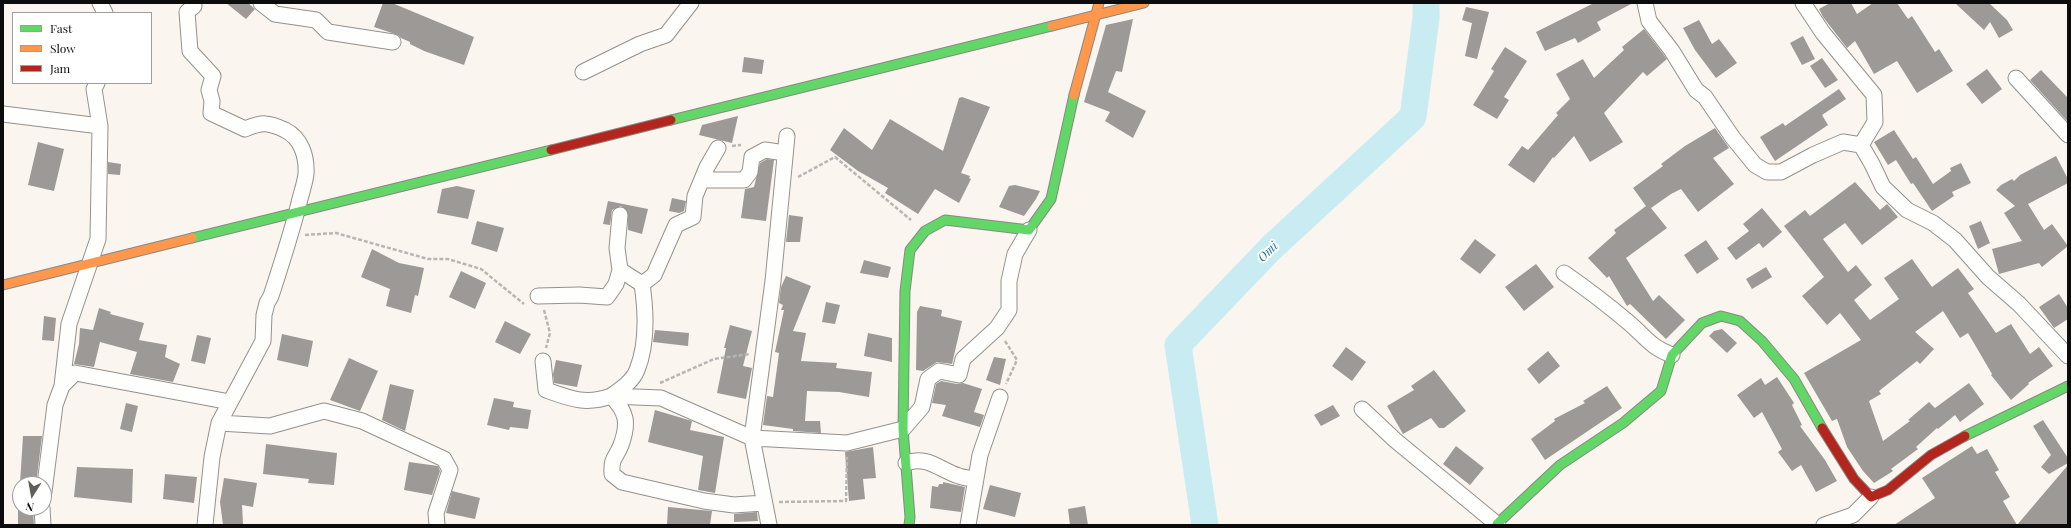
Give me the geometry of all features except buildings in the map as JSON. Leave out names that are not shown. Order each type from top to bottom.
[{"type":"main road","points":[[908,525],[910,517],[903,429],[905,291],[910,250],[925,231],[945,220],[1030,230],[1051,199],[1067,119],[1099,3]]},
{"type":"main road","points":[[3,285],[1144,3]]},
{"type":"main road","points":[[1498,525],[1560,465],[1623,423],[1653,399],[1661,391],[1672,355],[1702,323],[1721,316],[1740,321],[1762,341],[1794,380],[1836,453],[1854,479],[1871,497],[1888,490],[1931,455],[1977,429],[2068,386]]},
{"type":"street","points":[[100,3],[104,12]]},
{"type":"street","points":[[193,3],[194,6],[187,12],[190,48],[212,76],[209,90],[212,101],[211,113],[245,129],[256,124],[271,124],[293,134],[300,142],[305,160],[306,174],[291,232],[264,315],[263,341],[219,423],[211,464],[205,525]]},
{"type":"street","points":[[261,3],[275,14],[316,20],[328,32],[393,42]]},
{"type":"street","points":[[583,72],[640,44],[666,35],[691,3]]},
{"type":"street","points":[[1645,3],[1649,21],[1672,51],[1696,90],[1705,97],[1733,138],[1755,165],[1767,172],[1781,172],[1813,155],[1843,142],[1861,145]]},
{"type":"street","points":[[1803,3],[1823,33],[1874,95],[1875,122],[1861,145]]},
{"type":"street","points":[[2016,78],[2068,135]]},
{"type":"street","points":[[46,476],[55,405],[62,386],[69,324],[98,239],[100,126],[94,89],[96,84]]},
{"type":"street","points":[[3,114],[100,126]]},
{"type":"street","points":[[769,525],[752,438],[784,184],[787,136]]},
{"type":"street","points":[[1861,145],[1883,187],[1907,210],[1933,223],[1956,240],[1988,277],[2019,304],[2068,356]]},
{"type":"street","points":[[642,284],[654,275],[676,225],[694,217],[694,196],[707,167],[718,148]]},
{"type":"street","points":[[702,180],[744,180],[750,172],[752,158],[765,150],[785,153]]},
{"type":"street","points":[[538,296],[579,295],[607,297],[616,284],[620,270],[617,248],[620,214]]},
{"type":"street","points":[[611,396],[661,398],[752,438],[847,444],[903,429],[922,407],[928,379],[939,371],[959,375],[963,360],[997,328],[1009,310],[1009,281],[1015,254],[1030,230]]},
{"type":"street","points":[[543,361],[546,390],[580,401],[599,400],[611,396],[625,386],[637,371],[643,343],[646,312],[642,284],[620,270]]},
{"type":"street","points":[[1564,273],[1630,323],[1657,349],[1672,355]]},
{"type":"street","points":[[62,386],[75,373],[230,402]]},
{"type":"street","points":[[611,396],[621,406],[626,415],[621,446],[614,456],[612,464],[612,474],[622,482],[704,501],[734,505],[764,503]]},
{"type":"street","points":[[968,525],[980,455],[1000,397]]},
{"type":"street","points":[[1362,409],[1395,440],[1498,525]]},
{"type":"street","points":[[219,423],[270,426],[324,411],[362,421],[444,459],[450,470],[436,513],[437,525]]},
{"type":"street","points":[[906,463],[915,459],[934,464],[960,476],[975,479]]},
{"type":"street","points":[[1824,525],[1853,516],[1871,497]]},
{"type":"path","points":[[784,184],[836,157],[925,231]]},
{"type":"path","points":[[291,232],[310,236],[336,233],[428,259],[448,259],[481,269],[524,304],[538,296],[547,317],[550,333],[543,361]]},
{"type":"path","points":[[997,328],[1017,360],[1000,397]]},
{"type":"path","points":[[657,384],[714,359],[764,351]]},
{"type":"path","points":[[764,503],[846,500],[847,444]]},
{"type":"waterway","name":"Omi","points":[[1205,525],[1178,345],[1271,248],[1413,117],[1426,18],[1426,3]]},
{"type":"traffic: fast","points":[[671,120],[1052,26]]},
{"type":"traffic: fast","points":[[909,525],[910,517],[903,429],[905,291],[910,250],[925,231],[945,220],[1029,230],[1051,199],[1074,95]]},
{"type":"traffic: fast","points":[[192,238],[551,150]]},
{"type":"traffic: fast","points":[[1497,524],[1560,465],[1623,423],[1661,391],[1672,355],[1702,323],[1721,316],[1740,321],[1762,341],[1794,379],[1822,428]]},
{"type":"traffic: fast","points":[[1965,436],[2068,386]]},
{"type":"traffic: slow","points":[[1074,95],[1099,3]]},
{"type":"traffic: slow","points":[[1052,26],[1144,3]]},
{"type":"traffic: slow","points":[[3,285],[192,238]]},
{"type":"traffic: jam","points":[[551,150],[671,120]]},
{"type":"traffic: jam","points":[[1822,428],[1854,479],[1871,497],[1888,490],[1931,455],[1965,436]]}]
